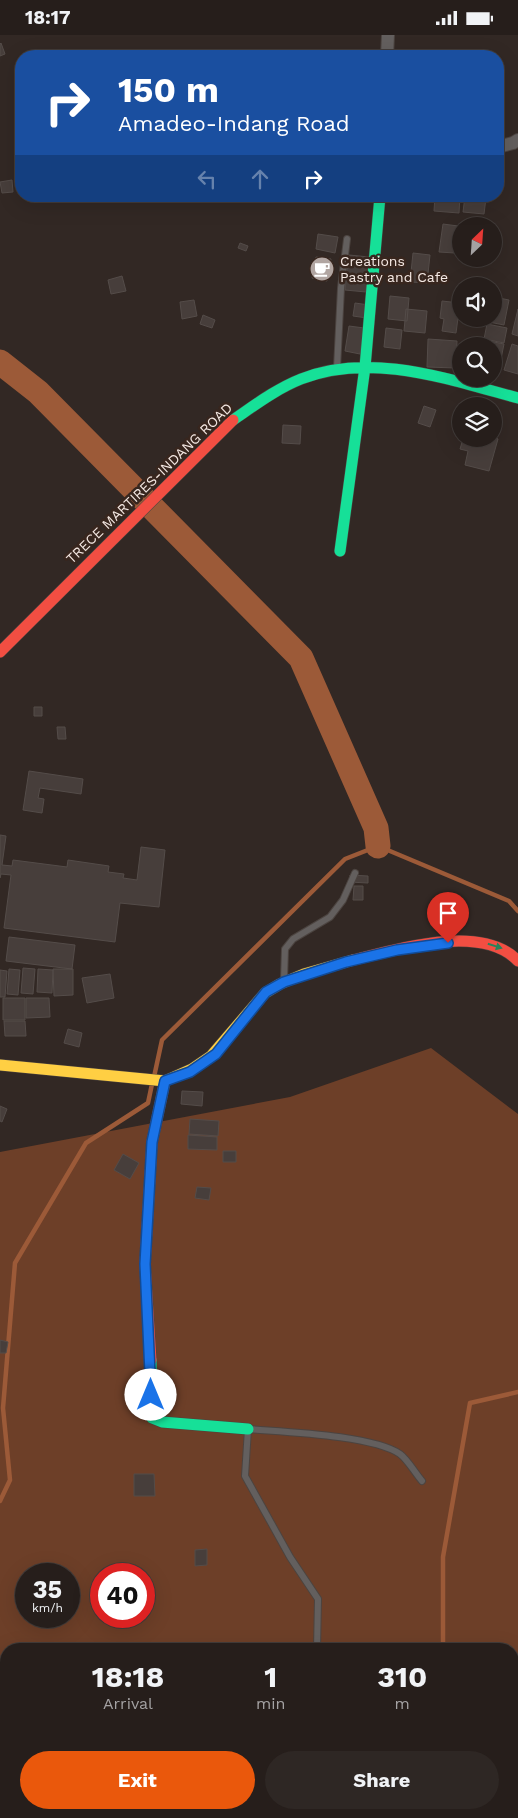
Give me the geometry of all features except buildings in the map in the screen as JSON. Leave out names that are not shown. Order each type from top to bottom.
[{"type":"street","points":[[387,50],[388,35]]},
{"type":"street","points":[[504,145],[513,143],[518,139]]},
{"type":"street","points":[[504,148],[518,149]]},
{"type":"street","points":[[340,551],[365,367],[379,202]]},
{"type":"street","name":"TRECE MARTIRES-INDANG ROAD","points":[[0,652],[232,421],[258,401],[298,379],[337,369],[365,367],[419,374],[518,398]]},
{"type":"street","points":[[0,1065],[162,1082],[190,1072],[216,1054],[266,992],[284,982],[346,962],[397,950],[463,941],[498,946],[512,953],[518,961]]},
{"type":"street","points":[[162,1082],[152,1142],[145,1264],[152,1376],[151,1415],[152,1419],[162,1422],[248,1429]]},
{"type":"lane","points":[[337,369],[341,287],[347,239]]},
{"type":"lane","points":[[284,982],[285,949],[293,939],[330,917],[343,900],[355,873]]},
{"type":"lane","points":[[318,1643],[318,1599],[290,1557],[245,1475],[248,1429],[301,1433],[380,1444],[401,1455],[422,1481]]},
{"type":"shaded area","points":[[431,1048],[518,1114],[518,1643],[0,1643],[0,1152],[290,1097]]},
{"type":"waterway","points":[[0,362],[38,392],[301,658],[376,828],[378,846]]},
{"type":"waterway","points":[[154,1077],[162,1040],[345,859],[378,846],[509,901],[518,911]]},
{"type":"waterway","points":[[0,1501],[10,1480],[3,1408],[15,1263],[86,1143],[148,1103],[152,1084]]},
{"type":"waterway","points":[[443,1643],[443,1557],[470,1403],[518,1392]]},
{"type":"traffic: fast","points":[[340,551],[365,367],[379,202]]},
{"type":"traffic: fast","points":[[233,420],[274,392],[301,379],[328,371],[355,368],[410,371],[465,383],[518,398]]},
{"type":"traffic: fast","points":[[151,1360],[152,1418],[162,1422],[248,1429]]},
{"type":"traffic: slow","points":[[0,1065],[165,1081],[192,1069],[211,1056],[265,993],[280,984],[304,974],[353,960]]},
{"type":"traffic: jam","points":[[0,652],[233,420]]},
{"type":"traffic: jam","points":[[353,960],[415,945],[462,941],[483,943],[502,950],[518,961]]},
{"type":"traffic: jam","points":[[151,1360],[145,1264],[152,1142],[165,1081]]},
{"type":"place","name":"Creations Pastry and Cafe","points":[[322,269]]},
{"type":"route","points":[[151,1395],[152,1376],[145,1264],[152,1142],[165,1081],[190,1072],[216,1054],[266,992],[284,982],[346,962],[397,950],[448,943]]}]
